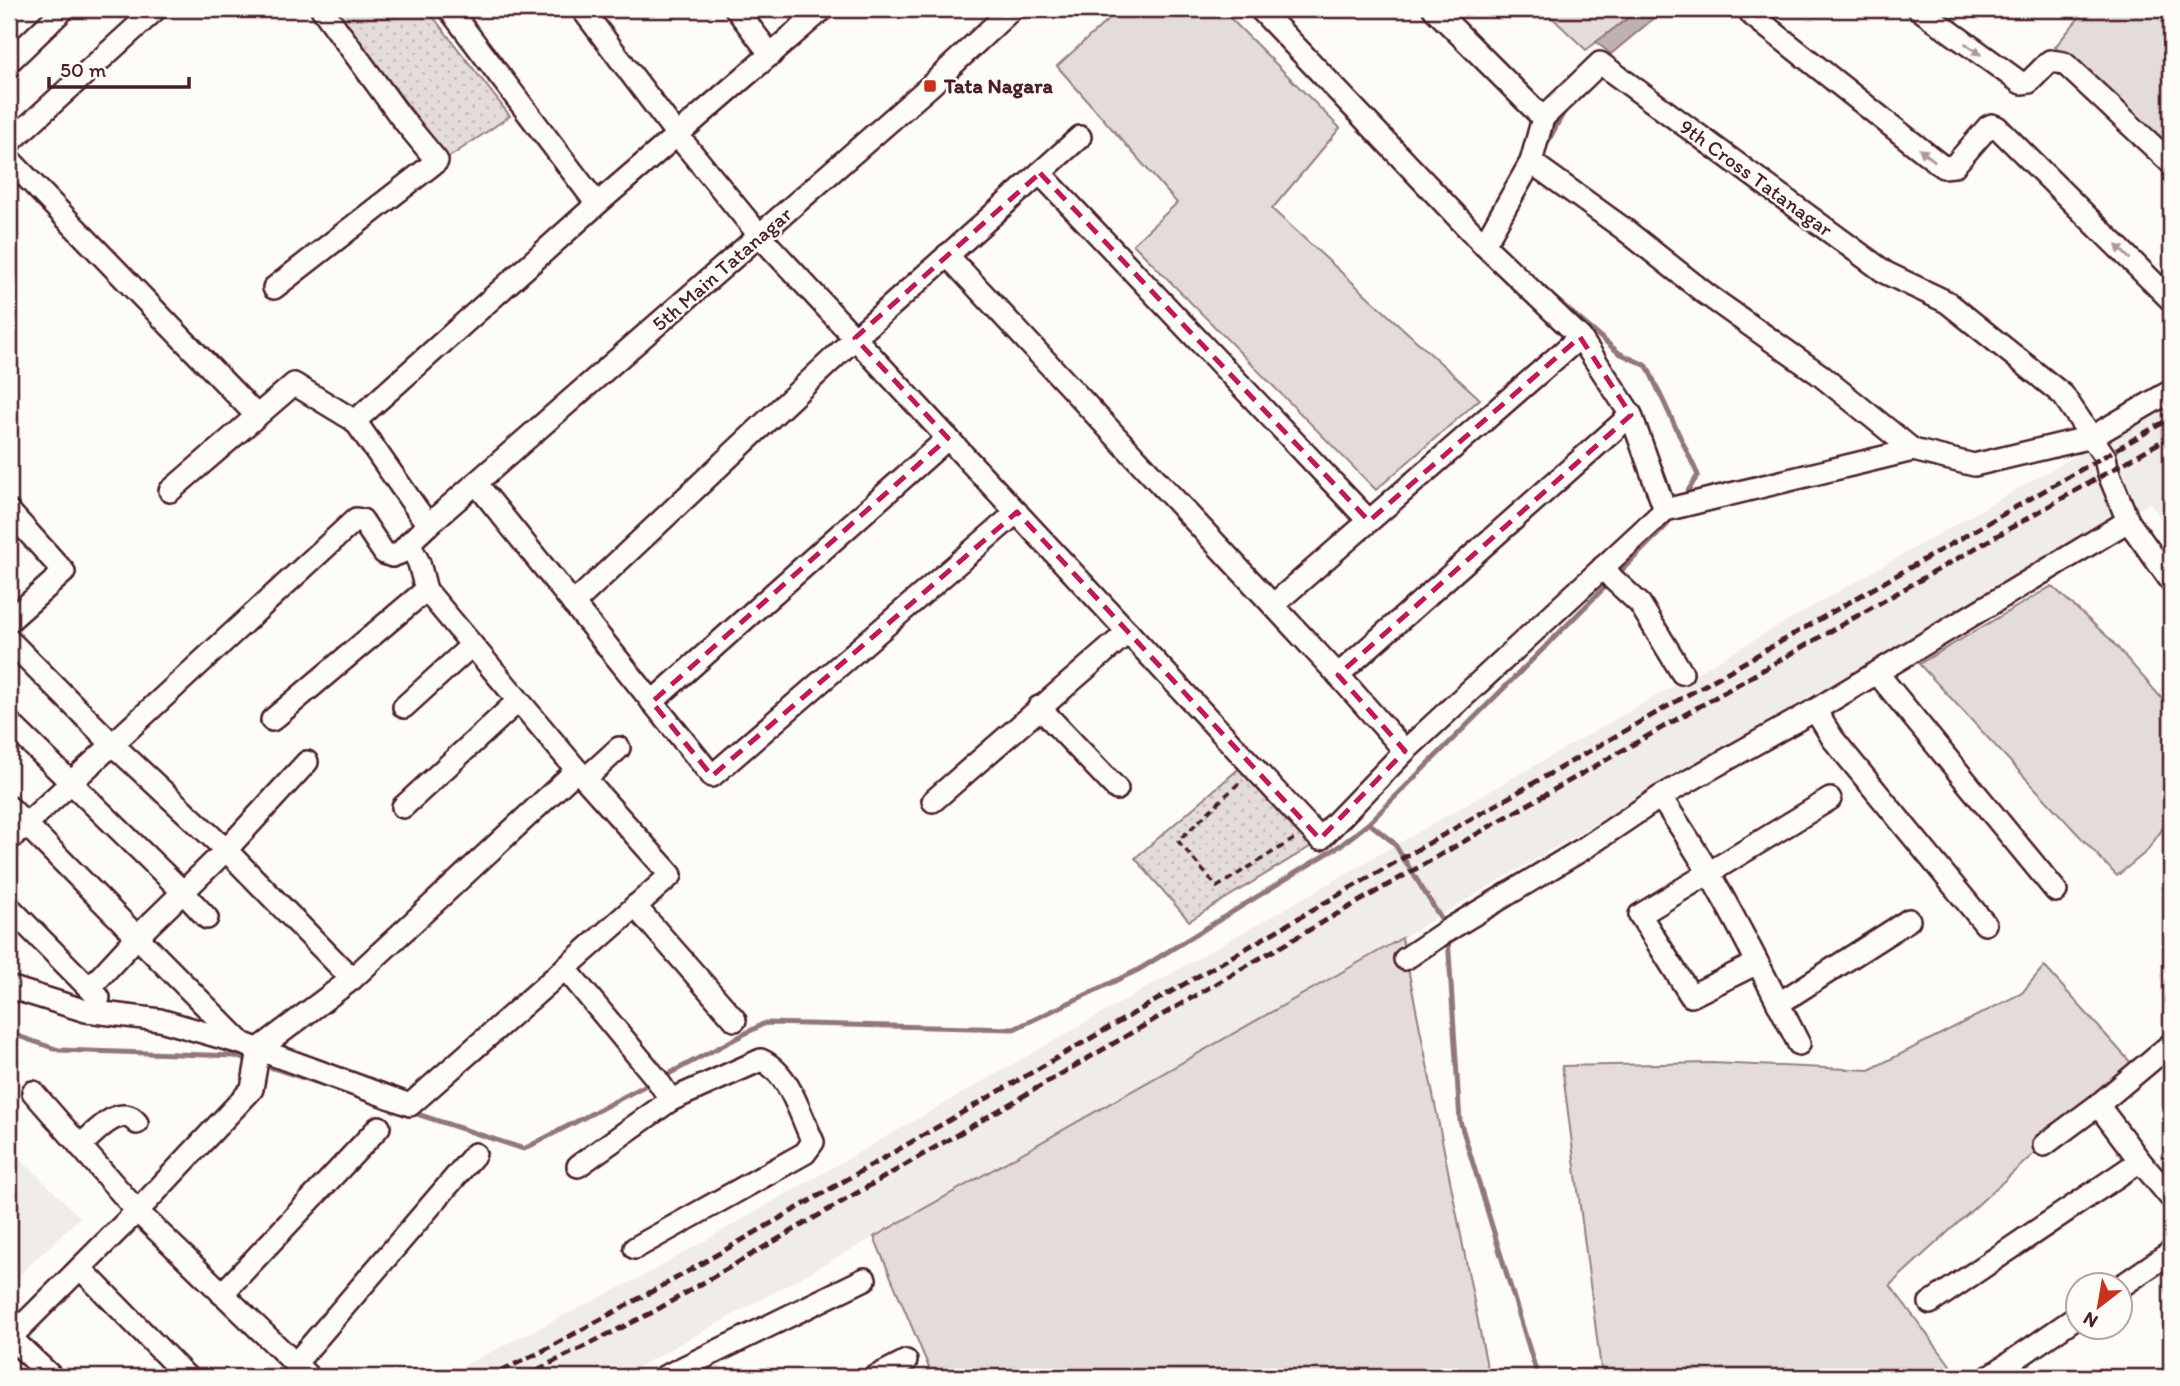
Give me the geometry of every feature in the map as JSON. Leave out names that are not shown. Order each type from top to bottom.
[{"type":"street","points":[[9,62],[64,9]]},
{"type":"street","points":[[9,143],[156,9]]},
{"type":"street","points":[[449,9],[597,204]]},
{"type":"street","points":[[582,9],[678,136],[760,236],[1320,839],[1405,751],[1603,567],[1674,508],[1913,450]]},
{"type":"street","points":[[736,9],[771,55]]},
{"type":"street","points":[[355,421],[597,204],[823,9]]},
{"type":"street","name":"5th Main Tatanagar","points":[[409,543],[930,86],[1012,9]]},
{"type":"street","points":[[1260,9],[1484,245],[1580,337],[1632,415],[1674,508]]},
{"type":"street","points":[[1434,9],[1542,118],[1531,162],[1484,245]]},
{"type":"street","points":[[1748,9],[1943,167],[1954,166],[1988,127],[1997,127],[2171,300]]},
{"type":"street","points":[[1919,9],[2021,83],[2029,82],[2050,61],[2064,63],[2171,163]]},
{"type":"street","points":[[274,288],[437,161],[314,10]]},
{"type":"street","name":"9th Cross Tatanagar","points":[[1542,118],[1600,63],[1886,274],[1947,302],[2063,395],[2092,437]]},
{"type":"street","points":[[573,604],[855,338],[1080,137]]},
{"type":"street","points":[[9,159],[257,416]]},
{"type":"street","points":[[1531,162],[1706,294],[1819,374],[1913,450],[1974,466],[2092,437],[2171,391]]},
{"type":"street","points":[[1040,173],[1370,521]]},
{"type":"street","points":[[947,255],[1405,751]]},
{"type":"street","points":[[1273,605],[1580,337]]},
{"type":"street","points":[[170,491],[294,384],[355,421],[428,525]]},
{"type":"street","points":[[1338,676],[1632,415]]},
{"type":"street","points":[[2092,437],[2105,457],[2108,472],[2128,521],[2170,578]]},
{"type":"street","points":[[652,702],[947,438]]},
{"type":"street","points":[[477,484],[712,776],[1017,512]]},
{"type":"street","points":[[9,511],[64,572],[9,621]]},
{"type":"street","points":[[9,839],[356,519],[362,520],[384,553],[392,556],[400,553],[409,543],[419,563],[426,590],[581,775],[671,875],[410,1105],[160,1020],[86,1011],[9,988]]},
{"type":"street","points":[[1405,960],[1448,930],[1583,849],[1660,797],[1815,710],[2128,521]]},
{"type":"street","points":[[1603,567],[1612,579],[1640,604],[1682,673]]},
{"type":"street","points":[[272,720],[426,590]]},
{"type":"street","points":[[933,801],[1128,632]]},
{"type":"street","points":[[9,640],[111,743],[226,850],[352,979]]},
{"type":"street","points":[[404,707],[472,645]]},
{"type":"street","points":[[1877,673],[2056,891]]},
{"type":"street","points":[[403,807],[518,701]]},
{"type":"street","points":[[1039,707],[1117,789]]},
{"type":"street","points":[[1815,710],[1833,739],[1985,924]]},
{"type":"street","points":[[9,722],[207,918]]},
{"type":"street","points":[[254,1054],[352,979],[581,775],[619,748]]},
{"type":"street","points":[[90,988],[137,937],[226,850],[307,762]]},
{"type":"street","points":[[1660,797],[1683,828],[1710,874],[1799,1044]]},
{"type":"street","points":[[1757,963],[1691,996],[1641,917],[1642,913],[1830,799]]},
{"type":"street","points":[[9,807],[254,1054],[252,1089],[137,1212],[10,1338],[52,1377]]},
{"type":"street","points":[[635,906],[735,1020]]},
{"type":"street","points":[[9,907],[116,1014]]},
{"type":"street","points":[[1778,1004],[1909,920]]},
{"type":"street","points":[[565,968],[662,1087]]},
{"type":"street","points":[[2044,1145],[2098,1105],[2171,1044]]},
{"type":"street","points":[[578,1166],[662,1087],[761,1060],[772,1065],[782,1077],[813,1142],[804,1153],[635,1248]]},
{"type":"street","points":[[33,1092],[137,1212],[302,1370],[475,1154]]},
{"type":"street","points":[[2098,1105],[2171,1198]]},
{"type":"street","points":[[80,1146],[114,1118],[131,1116],[137,1123]]},
{"type":"street","points":[[222,1294],[379,1126]]},
{"type":"street","points":[[1930,1303],[2140,1161]]},
{"type":"street","points":[[2134,1277],[2171,1252]]},
{"type":"street","points":[[80,1268],[187,1377]]},
{"type":"street","points":[[664,1377],[865,1279]]},
{"type":"street","points":[[1989,1377],[2064,1326]]},
{"type":"street","points":[[875,1377],[906,1361]]},
{"type":"path","points":[[1247,792],[1238,782],[1178,841],[1217,887],[1311,828]]},
{"type":"path","points":[[1283,831],[1292,840]]},
{"type":"highlighted area","points":[[1040,173],[1369,521],[1580,337],[1631,415],[1338,675],[1405,751],[1320,839],[1017,512],[712,776],[652,702],[948,438],[855,338]]},
{"type":"shaded area","points":[[335,9],[427,9],[510,116],[448,158]]},
{"type":"shaded area","points":[[1120,9],[1221,9],[1340,128],[1272,209],[1480,399],[1376,490],[1133,244],[1177,203],[1057,66]]},
{"type":"shaded area","points":[[1543,9],[1640,9],[1586,50]]},
{"type":"shaded area","points":[[1640,9],[1665,9],[1611,54],[1596,42]]},
{"type":"shaded area","points":[[2086,9],[2171,9],[2171,156],[2055,47]]},
{"type":"shaded area","points":[[2171,407],[2171,533],[2150,503],[1950,614],[1402,938],[874,1237],[620,1377],[441,1377],[645,1275],[2082,452],[2116,438]]},
{"type":"shaded area","points":[[2052,586],[2110,639],[2171,709],[2171,817],[2146,852],[2117,876],[1919,664]]},
{"type":"shaded area","points":[[1242,766],[1313,845],[1189,921],[1135,858]]},
{"type":"shaded area","points":[[1402,938],[1489,1377],[933,1377],[874,1237]]},
{"type":"shaded area","points":[[2044,966],[2132,1064],[1890,1285],[1959,1377],[1602,1377],[1562,1066],[1712,1063],[1869,1070],[2022,993]]},
{"type":"shaded area","points":[[9,1148],[80,1217],[9,1285]]},
{"type":"waterway","points":[[1545,147],[1565,110]]},
{"type":"waterway","points":[[1551,295],[1619,353],[1647,366],[1698,475],[1682,500]]},
{"type":"waterway","points":[[1616,576],[1667,525],[1673,514]]},
{"type":"waterway","points":[[661,1078],[765,1023],[1014,1029],[1138,970],[1341,845],[1369,823],[1609,583]]},
{"type":"waterway","points":[[1369,823],[1394,843],[1445,925]]},
{"type":"waterway","points":[[1448,938],[1460,1121],[1538,1377]]},
{"type":"waterway","points":[[9,1033],[59,1050],[235,1056],[252,1061]]},
{"type":"waterway","points":[[261,1064],[325,1085]]},
{"type":"waterway","points":[[411,1112],[524,1149],[652,1082]]},
{"type":"railway","points":[[487,1377],[539,1353],[673,1280],[2171,418]]},
{"type":"railway","points":[[523,1377],[653,1312],[1229,976],[2171,436]]},
{"type":"place","name":"Tata Nagara","points":[[930,86]]}]
